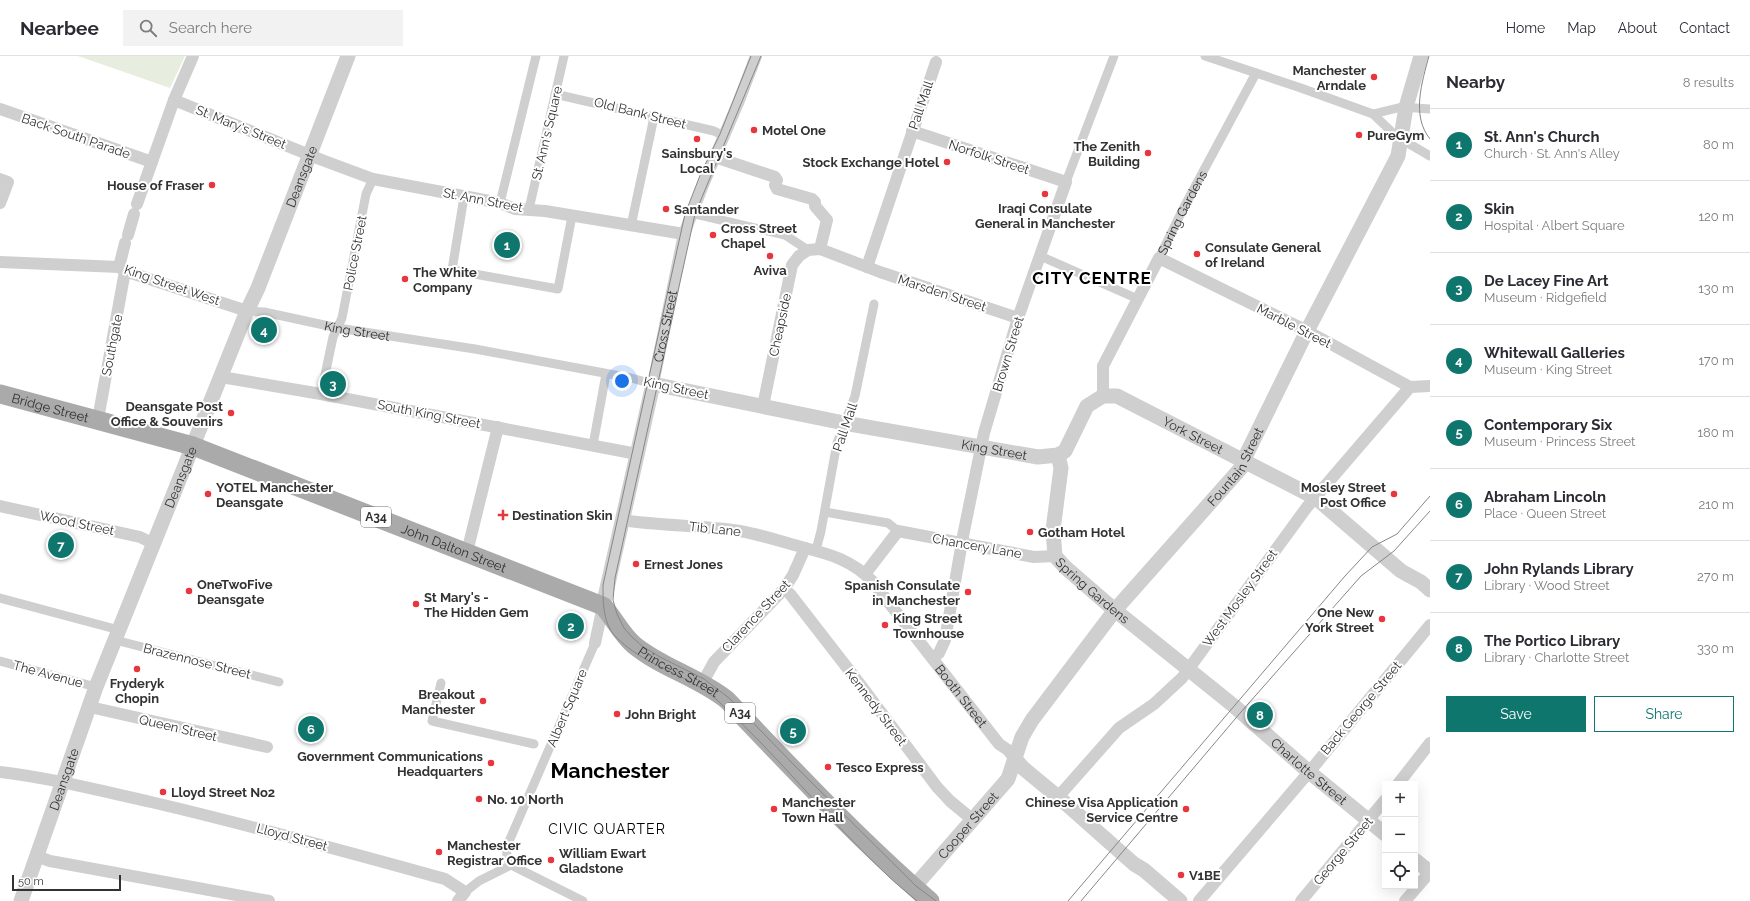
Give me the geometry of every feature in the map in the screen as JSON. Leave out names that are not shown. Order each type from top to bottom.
[{"type":"main road","name":"Bridge Street","points":[[0,394],[98,419],[193,446]]},
{"type":"main road","name":"John Dalton Street","points":[[193,446],[603,606]]},
{"type":"main road","name":"Princess Street","points":[[603,606],[633,644],[667,666],[702,682],[727,700],[849,826],[890,866],[930,901]]},
{"type":"street","name":"Southgate","points":[[98,419],[126,239],[174,100],[193,56]]},
{"type":"street","name":"Deansgate","points":[[20,901],[90,708],[96,687],[247,311],[258,288],[348,56]]},
{"type":"street","points":[[500,203],[536,56]]},
{"type":"street","name":"St. Ann's Square","points":[[529,209],[564,56]]},
{"type":"street","name":"Cross Street","points":[[603,606],[653,384],[684,234],[691,213],[756,56]]},
{"type":"street","name":"Brown Street","points":[[933,658],[939,653],[945,640],[981,447],[1018,318],[1066,182],[1114,56]]},
{"type":"street","points":[[1205,56],[1373,114],[1395,135],[1430,156]]},
{"type":"street","name":"Fountain Street","points":[[1015,759],[1022,737],[1032,720],[1115,610],[1236,474],[1244,461],[1307,332],[1398,156],[1406,107],[1422,56]]},
{"type":"street","name":"Pall Mall","points":[[867,267],[937,59]]},
{"type":"street","name":"Spring Gardens","points":[[1103,396],[1103,366],[1183,209],[1256,73]]},
{"type":"street","name":"Old Bank Street","points":[[555,94],[714,131],[724,136]]},
{"type":"street","name":"St. Mary's Street","points":[[174,100],[309,155]]},
{"type":"street","points":[[1373,114],[1406,107],[1430,110]]},
{"type":"street","name":"Back South Parade","points":[[0,109],[152,162]]},
{"type":"street","points":[[631,226],[654,117]]},
{"type":"street","name":"Norfolk Street","points":[[912,132],[1066,182]]},
{"type":"street","name":"St. Ann Street","points":[[309,155],[373,179],[500,203],[515,209],[529,209],[684,234]]},
{"type":"street","points":[[691,213],[786,235],[814,250],[827,220],[815,206],[815,202],[812,199],[777,189],[775,185],[777,180],[775,177],[715,157]]},
{"type":"street","name":"Police Street","points":[[321,394],[332,337],[342,318],[366,194],[373,179]]},
{"type":"street","points":[[0,202],[4,180]]},
{"type":"street","points":[[464,197],[452,270],[488,277],[558,289],[572,216]]},
{"type":"street","name":"Marsden Street","points":[[814,250],[1018,318]]},
{"type":"street","name":"Cheapside","points":[[763,406],[792,265],[799,256],[814,250]]},
{"type":"street","points":[[1040,256],[1138,299]]},
{"type":"street","name":"Marble Street","points":[[1159,258],[1307,332],[1410,387]]},
{"type":"street","name":"King Street West","points":[[0,262],[122,269],[247,311]]},
{"type":"street","name":"Pall Mall","points":[[810,549],[825,512],[837,443],[856,396],[874,304]]},
{"type":"street","name":"King Street","points":[[247,311],[264,312],[338,328],[475,349],[606,374],[844,423],[1038,457],[1058,455]]},
{"type":"street","points":[[593,445],[606,374]]},
{"type":"street","name":"South King Street","points":[[221,377],[321,394],[637,454]]},
{"type":"street","points":[[1410,387],[1430,386]]},
{"type":"street","name":"West Mosley Street","points":[[1058,797],[1119,728],[1154,704],[1189,670],[1307,507],[1410,387]]},
{"type":"street","points":[[1058,455],[1066,451],[1087,406],[1103,396]]},
{"type":"street","name":"York Street","points":[[1103,396],[1117,396],[1316,498],[1377,552],[1401,571],[1422,582],[1430,590]]},
{"type":"street","points":[[467,552],[498,428]]},
{"type":"street","name":"Spring Gardens","points":[[1058,455],[1061,468],[1053,530],[1055,556],[1066,568],[1115,610],[1234,706]]},
{"type":"street","name":"Wood Street","points":[[0,506],[140,537],[154,544]]},
{"type":"street","points":[[825,512],[888,524],[898,531],[865,574]]},
{"type":"street","name":"Tib Lane","points":[[622,520],[759,534],[810,549]]},
{"type":"street","name":"Chancery Lane","points":[[898,531],[1034,557],[1055,556]]},
{"type":"street","name":"Booth Street","points":[[810,549],[847,562],[865,574],[933,658],[999,744],[1008,750],[1023,768],[1180,901]]},
{"type":"street","name":"Clarence Street","points":[[702,682],[714,662],[784,589],[810,549]]},
{"type":"street","name":"Kennedy Street","points":[[784,589],[790,594],[859,683],[936,787],[973,820]]},
{"type":"street","name":"Brazennose Street","points":[[0,598],[117,635],[279,682]]},
{"type":"street","name":"Albert Square","points":[[511,865],[507,859],[507,846],[594,643],[603,606]]},
{"type":"street","name":"Back George Street","points":[[1199,901],[1430,625]]},
{"type":"street","name":"The Avenue","points":[[0,661],[96,687]]},
{"type":"street","points":[[441,683],[432,721],[534,744]]},
{"type":"street","name":"Charlotte Street","points":[[1234,706],[1308,771],[1382,832]]},
{"type":"street","name":"Queen Street","points":[[90,708],[267,747]]},
{"type":"street","points":[[1400,781],[1430,743]]},
{"type":"street","name":"Cooper Street","points":[[914,887],[1008,779],[1015,759]]},
{"type":"street","name":"Lloyd Street","points":[[0,772],[41,777],[256,827],[445,879],[462,897],[479,881],[511,865]]},
{"type":"street","name":"George Street","points":[[1301,901],[1382,804]]},
{"type":"street","points":[[36,856],[50,861],[269,901]]},
{"type":"street","points":[[1405,901],[1430,872],[1418,862]]},
{"type":"street","points":[[511,865],[583,901]]},
{"type":"shaded area","points":[[78,56],[185,56],[170,88]]},
{"type":"tram line","points":[[751,56],[720,134],[701,173],[685,214],[603,585],[606,620],[612,632],[627,647],[652,663],[692,682],[716,699],[760,742],[865,854],[917,901]]},
{"type":"tram line","points":[[761,56],[695,214],[615,578],[613,600],[617,614],[624,628],[632,637],[642,646],[660,657],[704,679],[729,698],[916,886],[936,901]]},
{"type":"tram line","points":[[1429,56],[1421,88],[1419,109],[1424,130],[1430,139]]},
{"type":"tram line","points":[[1068,901],[1345,576],[1372,547],[1397,534],[1430,496]]},
{"type":"tram line","points":[[1081,901],[1241,712],[1361,576],[1394,551],[1430,511]]},
{"type":"place","name":"Manchester Arndale","points":[[1374,77]]},
{"type":"place","name":"Motel One","points":[[754,130]]},
{"type":"place","name":"PureGym","points":[[1359,135]]},
{"type":"place","name":"Sainsbury's Local","points":[[697,139]]},
{"type":"place","name":"The Zenith Building","points":[[1148,153]]},
{"type":"place","name":"Stock Exchange Hotel","points":[[947,162]]},
{"type":"place","name":"House of Fraser","points":[[212,185]]},
{"type":"place","name":"Iraqi Consulate General in Manchester","points":[[1045,194]]},
{"type":"place","name":"Santander","points":[[666,209]]},
{"type":"place","name":"Cross Street Chapel","points":[[713,235]]},
{"type":"place","name":"St. Ann's Church","points":[[507,245]]},
{"type":"place","name":"Consulate General of Ireland","points":[[1197,254]]},
{"type":"place","name":"Aviva","points":[[770,256]]},
{"type":"place","name":"The White Company","points":[[405,279]]},
{"type":"place","name":"Whitewall Galleries","points":[[264,330]]},
{"type":"place","name":"De Lacey Fine Art","points":[[333,384]]},
{"type":"place","name":"Deansgate Post Office & Souvenirs","points":[[231,413]]},
{"type":"place","name":"YOTEL Manchester Deansgate","points":[[208,494]]},
{"type":"place","name":"Mosley Street Post Office","points":[[1394,494]]},
{"type":"place","name":"Destination Skin","points":[[503,515]]},
{"type":"place","name":"Gotham Hotel","points":[[1030,532]]},
{"type":"place","name":"John Rylands Library","points":[[61,545]]},
{"type":"place","name":"Ernest Jones","points":[[636,564]]},
{"type":"place","name":"OneTwoFive Deansgate","points":[[189,591]]},
{"type":"place","name":"Spanish Consulate in Manchester","points":[[968,592]]},
{"type":"place","name":"St Mary's - The Hidden Gem","points":[[416,604]]},
{"type":"place","name":"One New York Street","points":[[1382,619]]},
{"type":"place","name":"King Street Townhouse","points":[[885,625]]},
{"type":"place","name":"Skin","points":[[571,626]]},
{"type":"place","name":"Fryderyk Chopin","points":[[137,669]]},
{"type":"place","name":"Breakout Manchester","points":[[483,701]]},
{"type":"place","name":"John Bright","points":[[617,714]]},
{"type":"place","name":"The Portico Library","points":[[1260,715]]},
{"type":"place","name":"Abraham Lincoln","points":[[311,729]]},
{"type":"place","name":"Contemporary Six","points":[[793,731]]},
{"type":"place","name":"Government Communications Headquarters","points":[[491,763]]},
{"type":"place","name":"Tesco Express","points":[[828,767]]},
{"type":"place","name":"Lloyd Street No2","points":[[163,792]]},
{"type":"place","name":"No. 10 North","points":[[479,799]]},
{"type":"place","name":"Manchester Town Hall","points":[[774,809]]},
{"type":"place","name":"Chinese Visa Application Service Centre","points":[[1186,809]]},
{"type":"place","name":"Manchester Registrar Office","points":[[439,852]]},
{"type":"place","name":"William Ewart Gladstone","points":[[551,860]]},
{"type":"place","name":"V1BE","points":[[1181,875]]},
{"type":"district","name":"CITY CENTRE","points":[[1092,278]]},
{"type":"district","name":"Manchester","points":[[610,770]]},
{"type":"district","name":"CIVIC QUARTER","points":[[607,829]]}]
